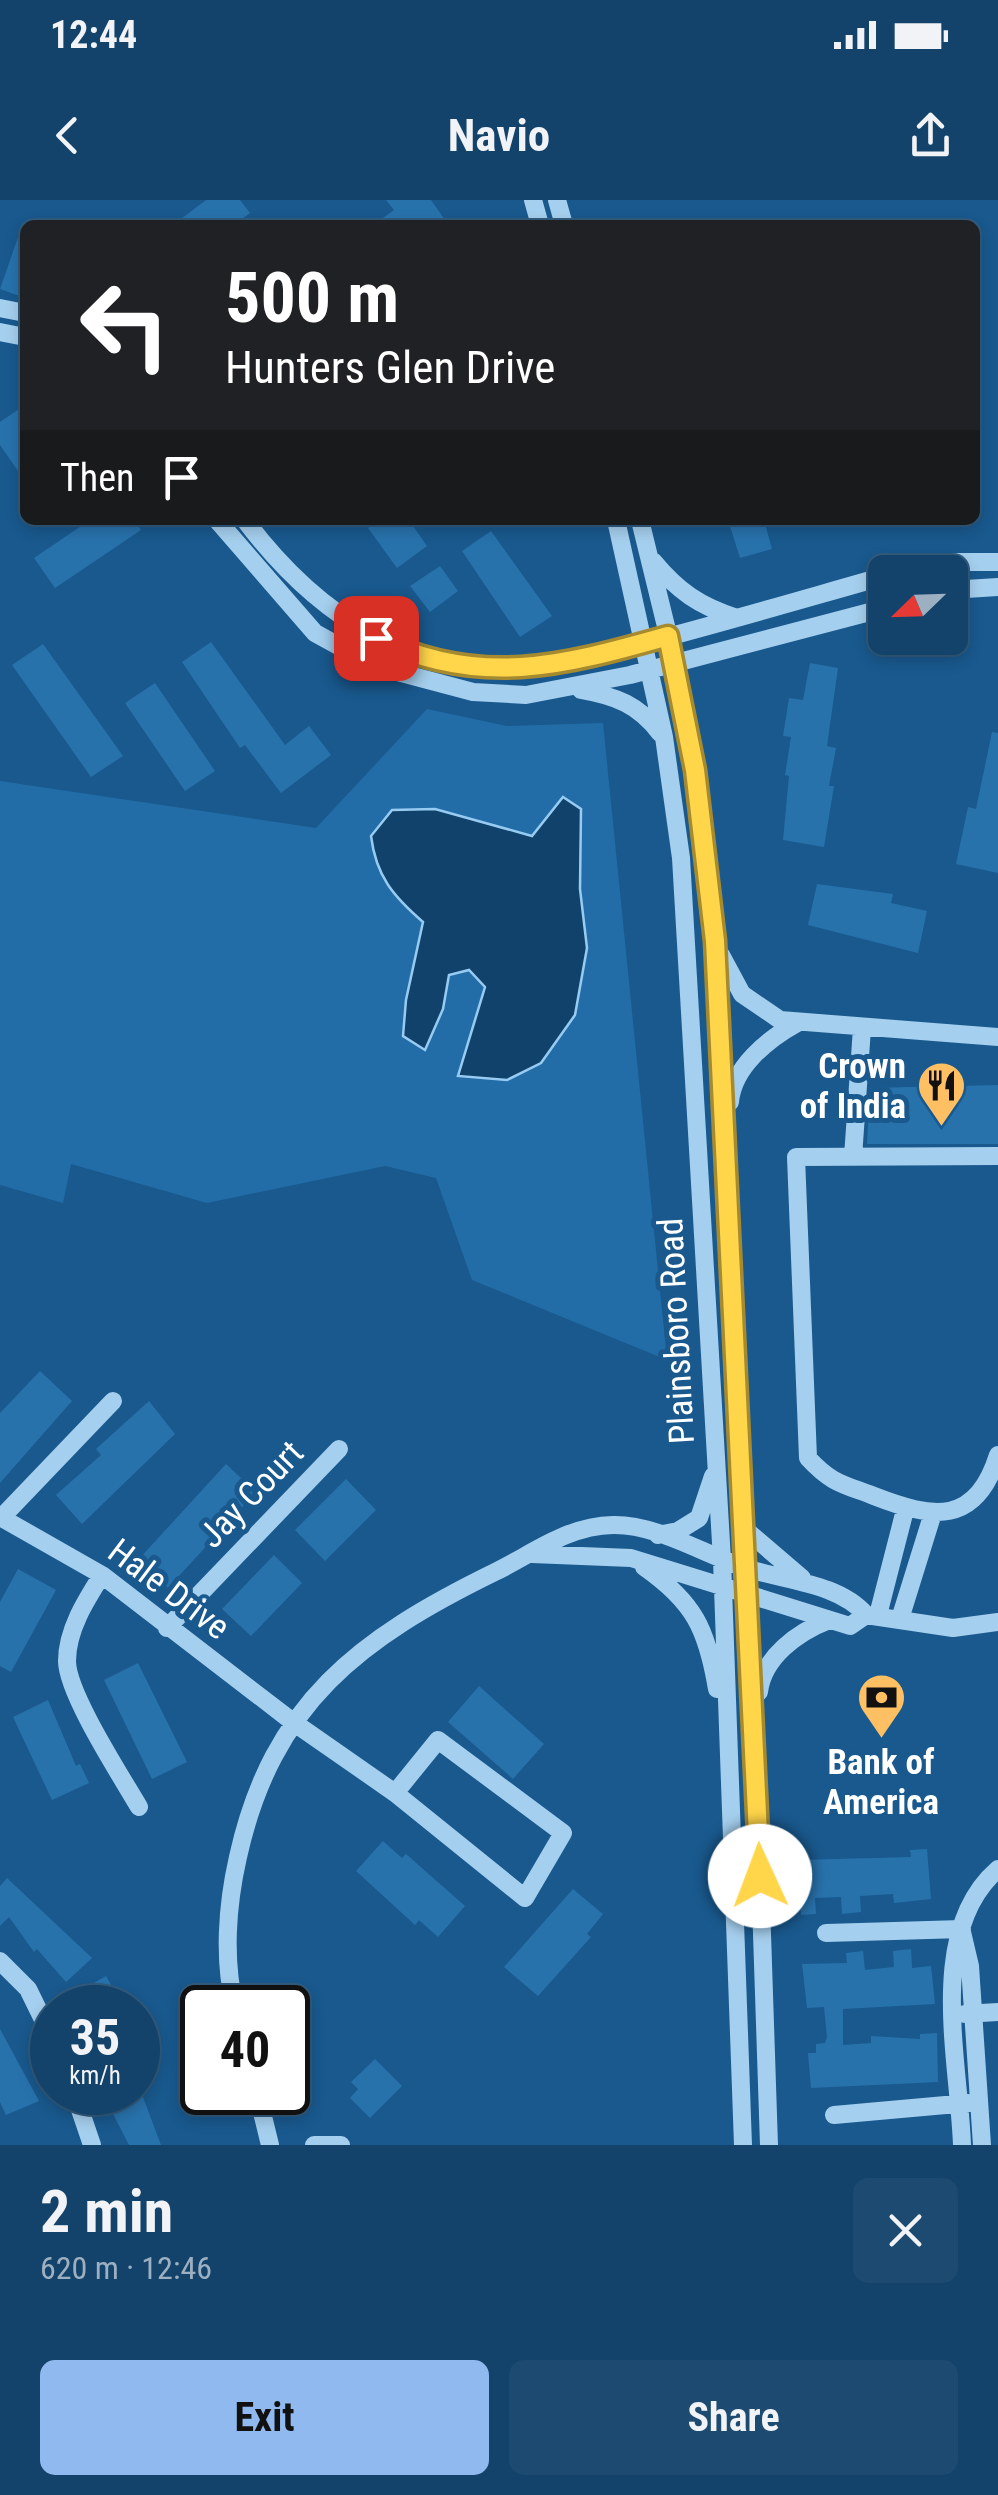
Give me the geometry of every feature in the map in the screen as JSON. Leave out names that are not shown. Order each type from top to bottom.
[{"type":"street","points":[[221,525],[315,633],[375,666],[473,692],[526,695],[566,687],[650,670],[868,612]]},
{"type":"street","points":[[249,525],[307,592],[351,625],[441,664],[490,670],[538,668],[644,643],[868,581]]},
{"type":"street","name":"Plainsboro Road","points":[[617,525],[664,737],[683,886],[722,1560],[743,2145]]},
{"type":"street","name":"Plainsboro Road","points":[[641,525],[676,663],[695,770],[715,941],[756,1722],[769,2145]]},
{"type":"street","points":[[649,556],[677,590],[704,608],[737,618]]},
{"type":"street","points":[[968,562],[998,562]]},
{"type":"street","points":[[968,589],[998,587]]},
{"type":"street","points":[[566,687],[614,695],[646,713],[664,737]]},
{"type":"street","points":[[715,941],[738,990],[780,1020],[998,1037]]},
{"type":"street","points":[[727,1138],[731,1092],[742,1072],[762,1047],[797,1024]]},
{"type":"street","points":[[852,1157],[862,1028]]},
{"type":"street","points":[[998,1156],[796,1157],[808,1458],[830,1482],[905,1510],[933,1513],[968,1503],[988,1486],[998,1455]]},
{"type":"street","points":[[1,1517],[113,1401]]},
{"type":"street","name":"Jay Court","points":[[167,1628],[339,1449]]},
{"type":"street","points":[[657,1535],[678,1531],[699,1518],[716,1461]]},
{"type":"street","points":[[532,1554],[631,1558],[748,1598],[850,1626],[872,1615],[905,1510]]},
{"type":"street","points":[[900,1619],[933,1513]]},
{"type":"street","name":"Hale Drive","points":[[1,1517],[102,1576],[293,1722],[395,1793],[524,1898],[563,1833],[438,1740],[395,1793]]},
{"type":"street","points":[[233,1985],[228,1940],[232,1886],[249,1808],[293,1722],[358,1653],[415,1611],[532,1554],[550,1539],[596,1527],[638,1528],[722,1560],[852,1598],[872,1615],[953,1628],[998,1622]]},
{"type":"street","points":[[747,1531],[814,1587]]},
{"type":"street","points":[[631,1558],[678,1591],[700,1625],[726,1740]]},
{"type":"street","points":[[102,1576],[81,1607],[66,1662],[80,1700],[139,1807]]},
{"type":"street","points":[[756,1722],[760,1681],[778,1653],[807,1630],[829,1620]]},
{"type":"street","points":[[962,2145],[951,1962],[969,1900],[998,1869]]},
{"type":"street","points":[[826,1933],[962,1929]]},
{"type":"street","points":[[962,1929],[974,2013],[982,2145]]},
{"type":"street","points":[[0,1962],[30,1993]]},
{"type":"street","points":[[954,2015],[998,2012]]},
{"type":"street","points":[[834,2115],[980,2103]]},
{"type":"street","points":[[82,2115],[92,2145]]},
{"type":"street","points":[[263,2115],[270,2145]]},
{"type":"street","points":[[314,2145],[341,2145]]},
{"type":"shaded area","points":[[427,709],[507,726],[603,723],[667,1360],[472,1280],[436,1178],[385,1166],[207,1203],[71,1164],[63,1203],[0,1185],[0,781],[316,828]]},
{"type":"shaded area","points":[[563,797],[581,809],[580,889],[587,948],[575,1015],[541,1063],[507,1080],[458,1076],[485,987],[469,970],[449,975],[443,1009],[425,1050],[403,1036],[406,1000],[423,922],[388,884],[377,863],[371,836],[392,810],[435,809],[532,836]]},
{"type":"building","points":[[206,200],[240,200],[250,213],[241,220],[180,220]]},
{"type":"building","points":[[386,200],[431,200],[445,220],[380,220],[394,210]]},
{"type":"building","points":[[20,232],[20,296],[0,289]]},
{"type":"building","points":[[20,410],[20,474],[0,445],[0,422]]},
{"type":"building","points":[[83,525],[138,525],[141,530],[55,588],[34,558]]},
{"type":"building","points":[[412,525],[427,546],[397,568],[368,528]]},
{"type":"building","points":[[730,525],[765,525],[772,549],[740,558]]},
{"type":"building","points":[[491,531],[552,616],[520,637],[462,551]]},
{"type":"building","points":[[440,566],[458,591],[430,612],[410,586]]},
{"type":"building","points":[[211,642],[285,745],[309,726],[331,755],[281,793],[245,745],[240,748],[182,662]]},
{"type":"building","points":[[43,644],[123,756],[91,777],[12,665]]},
{"type":"building","points":[[810,663],[838,668],[827,746],[836,748],[829,786],[834,786],[824,847],[783,840],[789,776],[785,775],[791,737],[783,736],[789,698],[803,700]]},
{"type":"building","points":[[155,683],[215,771],[185,791],[125,703]]},
{"type":"building","points":[[992,732],[998,733],[998,873],[956,864],[968,807],[976,809]]},
{"type":"building","points":[[817,884],[893,894],[891,903],[927,911],[918,953],[808,925]]},
{"type":"building","points":[[998,1085],[998,1144],[867,1144],[870,1088]]},
{"type":"building","points":[[40,1371],[72,1401],[0,1483],[0,1413]]},
{"type":"building","points":[[149,1401],[175,1434],[82,1524],[56,1495],[101,1455],[96,1449]]},
{"type":"building","points":[[226,1464],[256,1492],[168,1588],[138,1560]]},
{"type":"building","points":[[346,1479],[376,1510],[325,1561],[295,1530]]},
{"type":"building","points":[[274,1555],[302,1583],[251,1636],[222,1609]]},
{"type":"building","points":[[18,1569],[56,1590],[11,1672],[0,1666],[0,1602]]},
{"type":"building","points":[[138,1663],[187,1762],[152,1779],[104,1680]]},
{"type":"building","points":[[479,1686],[544,1744],[513,1779],[448,1722]]},
{"type":"building","points":[[48,1700],[76,1766],[80,1764],[89,1783],[52,1800],[13,1717]]},
{"type":"building","points":[[383,1841],[402,1858],[406,1854],[465,1906],[438,1937],[419,1920],[415,1925],[356,1871]]},
{"type":"building","points":[[927,1849],[931,1899],[894,1903],[893,1894],[860,1896],[861,1912],[842,1914],[841,1897],[815,1898],[816,1914],[801,1915],[798,1860],[911,1857],[910,1850]]},
{"type":"building","points":[[7,1878],[92,1958],[66,1982],[37,1949],[34,1952],[9,1917],[0,1926],[0,1886]]},
{"type":"building","points":[[573,1889],[603,1914],[587,1934],[591,1937],[538,1996],[504,1967]]},
{"type":"building","points":[[911,1949],[912,1968],[931,1966],[935,2004],[843,2009],[843,2045],[871,2043],[871,2036],[920,2039],[920,2034],[937,2033],[938,2082],[811,2088],[808,2053],[816,2053],[816,2044],[825,2043],[827,2037],[824,2007],[807,2008],[802,1964],[847,1963],[846,1953],[863,1951],[865,1970],[894,1967],[893,1951]]},
{"type":"building","points":[[106,1976],[111,1985],[90,1985]]},
{"type":"building","points":[[0,2029],[30,2084],[30,2105],[6,2115],[0,2102]]},
{"type":"building","points":[[375,2059],[402,2086],[370,2118],[350,2098],[358,2089],[351,2082]]},
{"type":"building","points":[[114,2115],[150,2115],[161,2145],[129,2145]]},
{"type":"place","name":"Crown of India","points":[[941,1128]]},
{"type":"place","name":"Bank of America","points":[[881,1740]]},
{"type":"route","points":[[376,638],[441,664],[490,670],[538,668],[668,636],[695,770],[715,941],[745,1492],[760,1876]]}]
